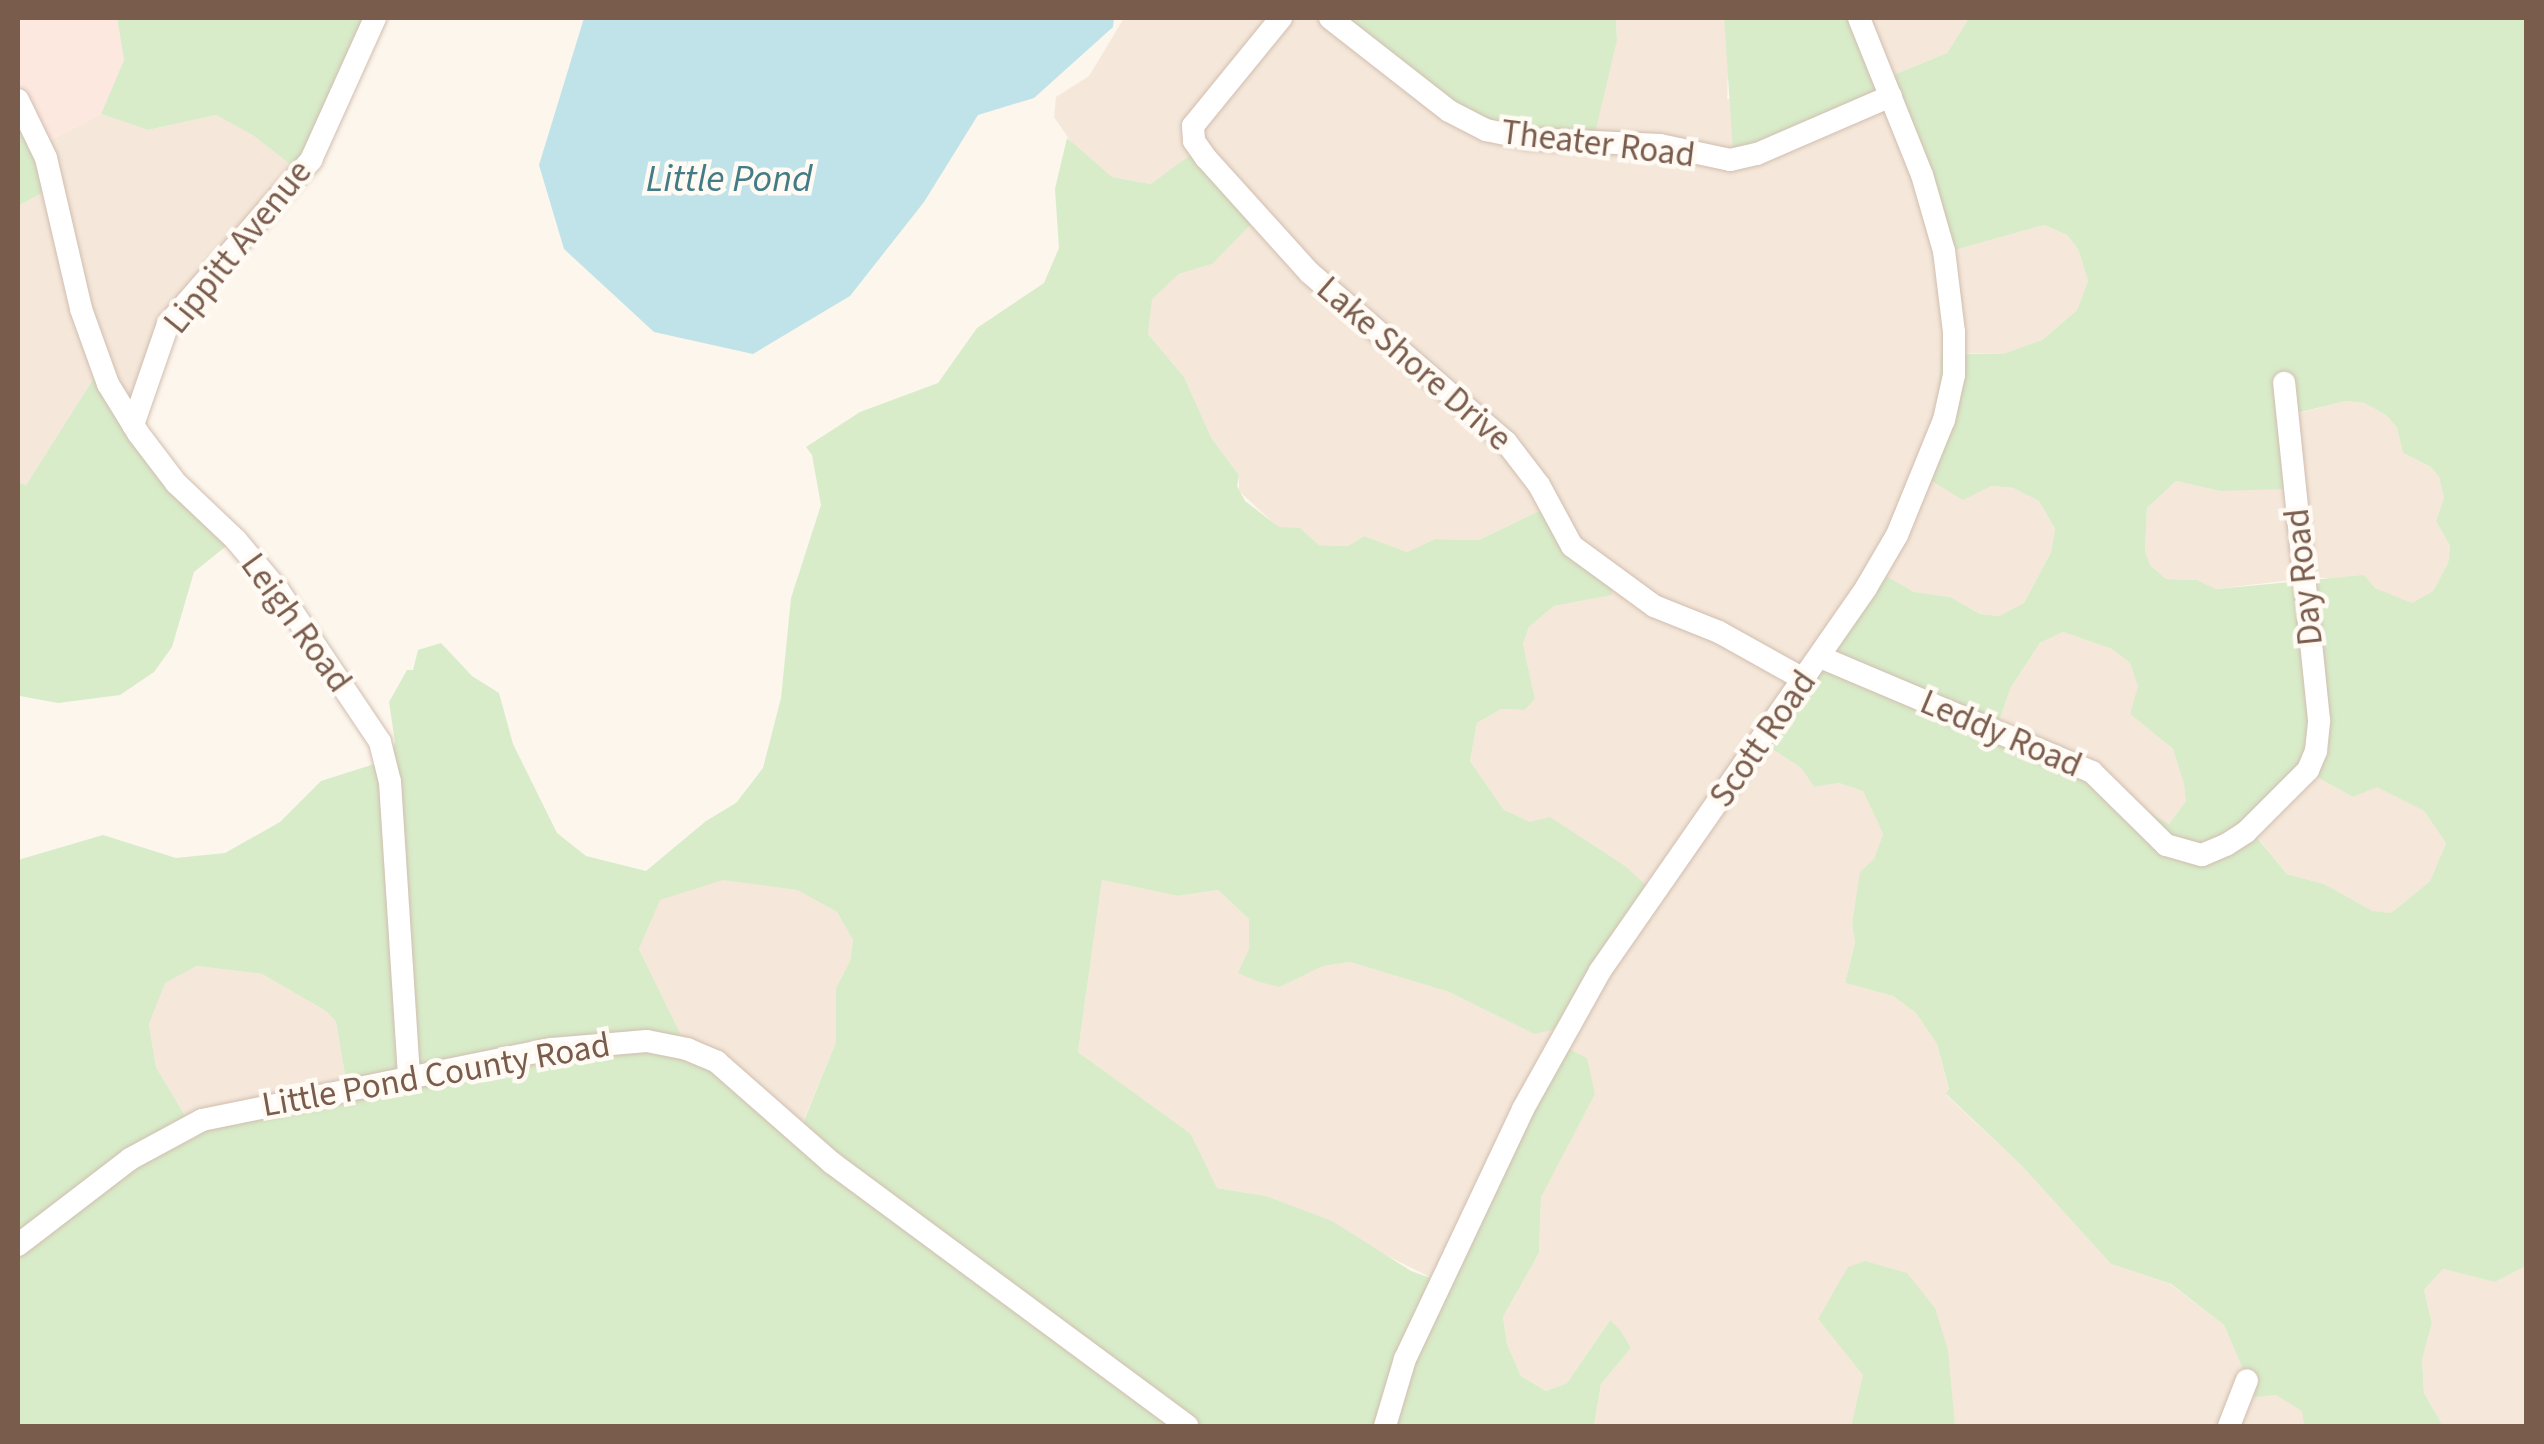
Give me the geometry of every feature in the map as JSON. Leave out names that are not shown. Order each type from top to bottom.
[{"type":"street","name":"Lippitt Avenue","points":[[133,426],[168,324],[311,160],[375,18]]},
{"type":"street","name":"Theater Road","points":[[1330,18],[1449,111],[1486,130],[1528,139],[1660,145],[1730,160],[1757,154],[1891,96]]},
{"type":"street","name":"Scott Road","points":[[1385,1426],[1405,1359],[1522,1109],[1600,970],[1820,657],[1898,535],[1944,420],[1954,376],[1954,332],[1944,251],[1922,175],[1859,18]]},
{"type":"street","name":"Lake Shore Drive","points":[[1275,24],[1193,126],[1194,141],[1206,158],[1310,273],[1506,442],[1539,486],[1572,546],[1654,606],[1720,632],[1803,679]]},
{"type":"street","name":"Leigh Road","points":[[18,100],[46,158],[92,345],[133,426],[176,483],[236,540],[278,590],[380,742],[390,782],[409,1079]]},
{"type":"street","name":"Day Road","points":[[2284,383],[2318,720],[2316,752],[2308,770]]},
{"type":"street","name":"Leddy Road","points":[[1820,657],[2092,772],[2166,845],[2185,852],[2202,855],[2246,832],[2308,770]]},
{"type":"street","name":"Little Pond County Road","points":[[18,1244],[130,1159],[202,1120],[552,1049],[613,1042],[660,1044],[717,1062],[832,1163],[1188,1426]]},
{"type":"street","points":[[2230,1426],[2247,1380]]},
{"type":"shaded area","points":[[18,18],[117,18],[124,60],[101,114],[38,147],[18,113]]},
{"type":"shaded area","points":[[1124,18],[1333,18],[1617,40],[1616,18],[1724,18],[1729,49],[1727,99],[1886,96],[1937,255],[2044,225],[2067,235],[2078,249],[2088,281],[2077,310],[2042,340],[2003,354],[1949,353],[1975,491],[1991,486],[2013,488],[2039,501],[2055,529],[2051,552],[2024,603],[1999,616],[1980,614],[1950,597],[1914,592],[1760,741],[1801,768],[1814,787],[1839,783],[1863,791],[1883,834],[1852,924],[1855,941],[1845,983],[1893,996],[1916,1013],[1937,1044],[1949,1090],[1946,1095],[2021,1165],[2111,1264],[2170,1284],[2224,1325],[2255,1396],[2276,1395],[2303,1411],[2304,1426],[1955,1426],[1949,1395],[1818,1319],[1864,1375],[1851,1426],[1594,1426],[1601,1384],[1631,1348],[1621,1331],[1609,1321],[1567,1383],[1546,1391],[1521,1376],[1507,1344],[1503,1317],[1539,1253],[1541,1197],[1556,1163],[1436,1280],[1266,1196],[1217,1188],[1191,1134],[1078,1052],[1102,880],[1178,896],[1218,890],[1249,919],[1249,949],[1280,987],[1323,966],[1350,962],[1449,992],[1534,1034],[1649,888],[1504,810],[1470,761],[1477,723],[1501,709],[1525,710],[1535,699],[1523,644],[1529,627],[1554,606],[1611,595],[1545,508],[1479,540],[1435,539],[1407,552],[1364,536],[1348,546],[1319,545],[1300,528],[1279,528],[1239,491],[1239,475],[1212,439],[1184,377],[1148,334],[1151,299],[1179,274],[1212,264],[1151,184],[1112,177],[1078,152],[1054,117],[1056,97],[1089,76]]},
{"type":"shaded area","points":[[1852,18],[1969,18],[1947,53],[1881,80]]},
{"type":"shaded area","points":[[101,114],[148,130],[216,115],[253,134],[304,175],[265,232],[171,325],[130,409],[99,370],[26,485],[18,482],[18,206],[49,189],[38,147]]},
{"type":"shaded area","points":[[2346,401],[2364,403],[2386,415],[2397,428],[2403,453],[2431,467],[2439,477],[2444,498],[2436,521],[2450,546],[2448,563],[2433,591],[2412,604],[2375,588],[2319,577],[2215,589],[2197,580],[2166,579],[2150,565],[2145,551],[2147,508],[2176,481],[2220,491],[2288,416]]},
{"type":"shaded area","points":[[2063,632],[2112,649],[2130,663],[2139,686],[2130,714],[2173,749],[2185,784],[2186,801],[2169,824],[2084,774],[1996,730],[2011,687],[2040,643]]},
{"type":"shaded area","points":[[2315,776],[2353,797],[2377,786],[2424,811],[2446,843],[2430,881],[2391,913],[2372,912],[2324,884],[2287,874],[2255,834]]},
{"type":"shaded area","points":[[723,879],[797,890],[837,912],[853,940],[850,961],[836,988],[836,1042],[798,1134],[686,1045],[639,949],[659,900]]},
{"type":"shaded area","points":[[197,966],[262,974],[326,1011],[336,1022],[346,1081],[190,1117],[184,1114],[156,1067],[149,1024],[164,983]]},
{"type":"shaded area","points":[[2526,1266],[2526,1426],[2443,1426],[2424,1393],[2422,1360],[2432,1323],[2424,1290],[2443,1269],[2495,1282]]},
{"type":"green space","points":[[117,18],[378,18],[304,175],[253,135],[216,115],[148,130],[101,114],[124,60]]},
{"type":"green space","points":[[1333,18],[1616,18],[1617,40],[1596,129],[1550,138],[1457,116]]},
{"type":"green space","points":[[1724,18],[1851,18],[1881,80],[1947,53],[1969,18],[2526,18],[2526,1266],[2495,1282],[2443,1269],[2424,1290],[2432,1323],[2422,1360],[2424,1393],[2443,1426],[2304,1426],[2302,1411],[2276,1395],[2255,1397],[2224,1325],[2171,1284],[2111,1264],[2021,1165],[1946,1094],[1949,1089],[1937,1044],[1916,1013],[1893,996],[1845,983],[1855,942],[1852,924],[1860,872],[1874,859],[1883,834],[1863,791],[1839,783],[1814,787],[1801,768],[1760,741],[1870,567],[1914,592],[1950,597],[1980,614],[1999,616],[2024,603],[2051,552],[2055,529],[2039,501],[2013,488],[1991,486],[1963,500],[1917,472],[1938,402],[1941,354],[2003,354],[2042,340],[2077,310],[2088,281],[2078,249],[2067,235],[2044,225],[1937,255],[1916,169],[1885,96],[1761,154],[1733,150]],"holes":[[[2346,401],[2364,403],[2386,415],[2397,428],[2403,453],[2431,467],[2439,477],[2444,498],[2436,521],[2450,546],[2448,563],[2433,591],[2412,603],[2375,588],[2364,575],[2216,589],[2197,580],[2166,579],[2150,565],[2145,551],[2147,508],[2176,481],[2220,491],[2286,489],[2289,415]],[[2063,632],[2112,649],[2130,663],[2138,686],[2130,714],[2173,749],[2184,784],[2186,801],[2169,824],[2084,774],[1996,730],[2011,687],[2040,643]],[[2315,776],[2353,797],[2377,787],[2424,811],[2446,843],[2430,881],[2391,913],[2372,911],[2324,884],[2287,874],[2255,835]]]},
{"type":"green space","points":[[18,113],[49,189],[18,206]]},
{"type":"green space","points":[[1067,138],[1112,177],[1151,184],[1197,150],[1254,221],[1212,264],[1179,274],[1152,299],[1148,334],[1184,377],[1212,439],[1239,475],[1237,486],[1245,501],[1279,527],[1300,528],[1319,545],[1348,546],[1364,536],[1407,552],[1435,539],[1479,540],[1545,508],[1610,577],[1612,595],[1554,606],[1529,627],[1523,644],[1535,699],[1525,710],[1501,709],[1477,723],[1470,761],[1504,810],[1530,822],[1550,817],[1625,866],[1648,887],[1561,1028],[1534,1034],[1449,992],[1350,962],[1323,966],[1280,987],[1259,982],[1238,973],[1249,949],[1249,919],[1218,890],[1178,896],[1102,880],[1078,1052],[1191,1134],[1217,1188],[1266,1196],[1332,1221],[1411,1271],[1436,1280],[1548,1055],[1569,1049],[1587,1058],[1595,1094],[1541,1197],[1539,1253],[1503,1317],[1507,1344],[1521,1376],[1546,1391],[1567,1383],[1610,1320],[1621,1331],[1631,1348],[1601,1384],[1594,1426],[18,1426],[18,860],[103,835],[176,858],[225,853],[280,822],[321,781],[390,759],[395,742],[389,702],[407,670],[413,670],[418,650],[441,643],[472,676],[499,693],[513,744],[557,833],[586,856],[646,871],[706,821],[736,803],[763,768],[781,698],[791,598],[821,505],[812,455],[806,447],[860,412],[938,383],[977,328],[1044,283],[1059,248],[1055,189]],"holes":[[[723,880],[797,890],[837,912],[853,940],[850,961],[836,988],[836,1042],[799,1133],[686,1045],[639,949],[660,900]],[[197,966],[262,974],[326,1011],[336,1022],[346,1081],[189,1117],[184,1114],[156,1067],[149,1024],[165,983]]]},
{"type":"green space","points":[[99,370],[230,543],[194,572],[172,647],[154,672],[120,695],[58,703],[20,696],[18,482],[26,485]]},
{"type":"green space","points":[[1865,1261],[1907,1273],[1935,1308],[1948,1350],[1955,1426],[1851,1426],[1863,1375],[1818,1319],[1848,1267]]},
{"type":"water","name":"Little Pond","points":[[584,18],[1114,18],[1113,27],[1034,98],[978,115],[924,202],[850,296],[753,354],[654,332],[564,249],[539,165]]}]
